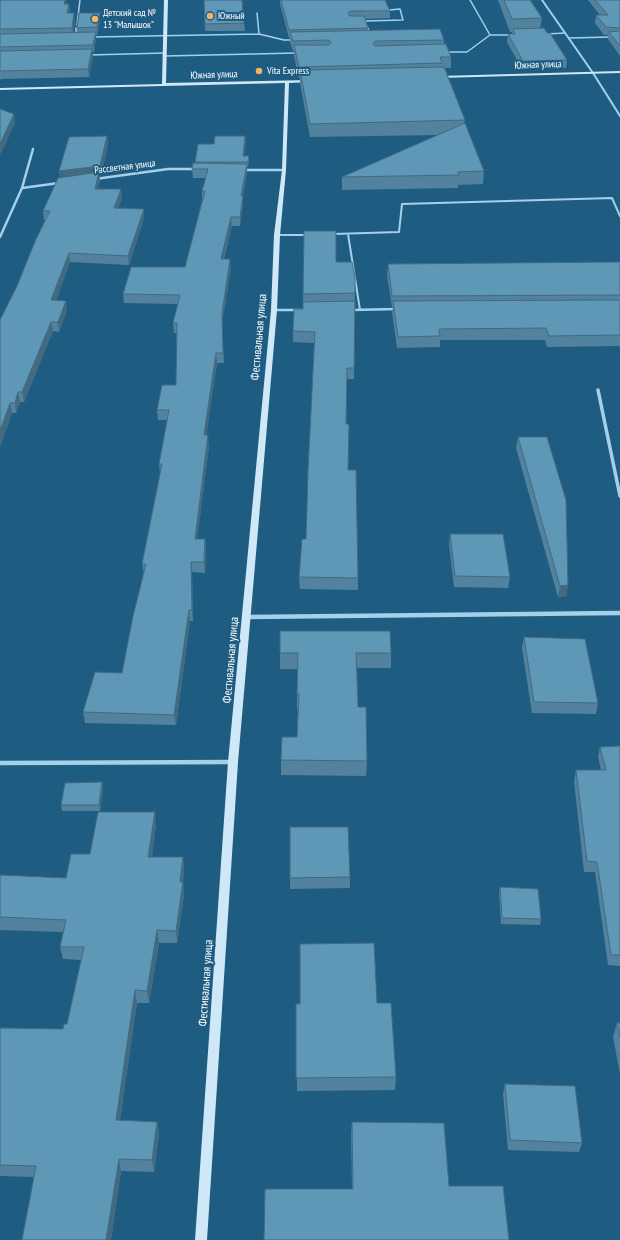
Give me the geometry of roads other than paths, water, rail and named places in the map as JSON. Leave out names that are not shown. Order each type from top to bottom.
[{"type":"street","points":[[164,85],[166,0]]},
{"type":"street","points":[[542,0],[593,72],[620,116]]},
{"type":"street","name":"Южная улица","points":[[436,77],[620,72]]},
{"type":"street","name":"Южная улица","points":[[0,89],[311,81]]},
{"type":"street","name":"Фестивальная улица","points":[[201,1240],[233,762],[274,310],[277,234],[284,170],[287,82]]},
{"type":"street","points":[[0,237],[22,188],[33,149]]},
{"type":"street","name":"Рассветная улица","points":[[91,179],[168,169],[199,169]]},
{"type":"street","points":[[238,170],[284,170]]},
{"type":"street","points":[[22,188],[60,183]]},
{"type":"street","points":[[345,310],[400,309]]},
{"type":"street","points":[[274,310],[306,310]]},
{"type":"street","points":[[598,390],[620,496]]},
{"type":"street","points":[[247,617],[620,613]]},
{"type":"street","points":[[0,763],[233,762]]},
{"type":"lane","points":[[75,37],[80,0]]},
{"type":"lane","points":[[470,0],[490,35]]},
{"type":"lane","points":[[371,38],[365,21],[403,20],[400,9],[389,10]]},
{"type":"lane","points":[[257,13],[259,34]]},
{"type":"lane","points":[[543,34],[565,33]]},
{"type":"lane","points":[[90,37],[259,34],[284,40],[300,40]]},
{"type":"lane","points":[[444,52],[467,52],[490,35],[512,34]]},
{"type":"lane","points":[[569,38],[613,37]]},
{"type":"lane","points":[[86,55],[298,53]]},
{"type":"lane","points":[[326,234],[399,232],[402,204],[612,198],[620,216]]},
{"type":"lane","points":[[277,234],[312,235]]},
{"type":"lane","points":[[348,234],[360,310]]},
{"type":"place","name":"Южный","points":[[210,16]]},
{"type":"place","name":"Детский сад № 13 \"Малышок\"","points":[[95,19]]},
{"type":"place","name":"Vita Express","points":[[259,71]]}]
